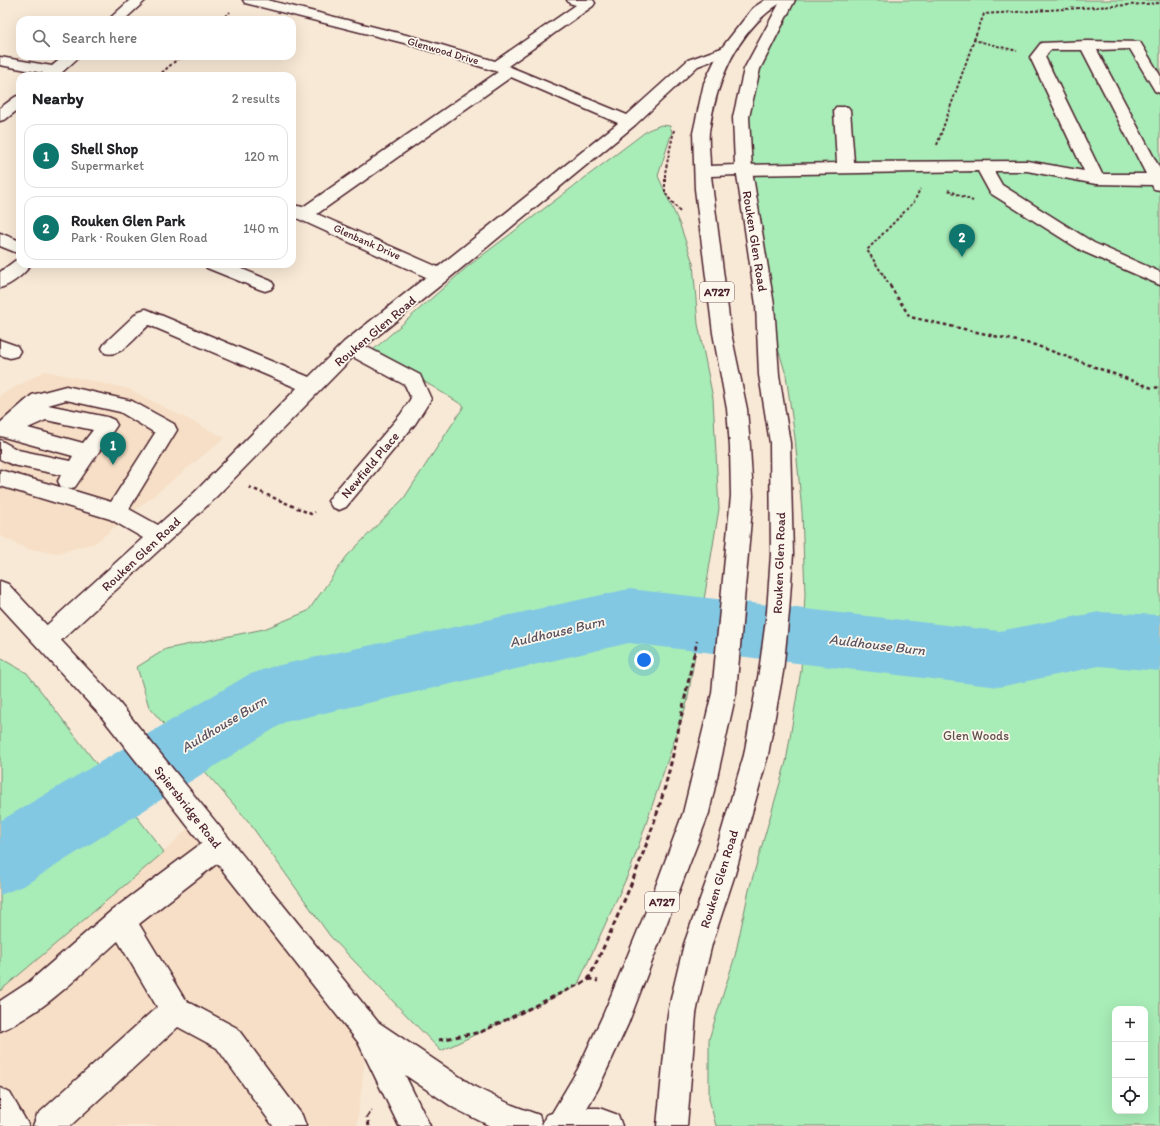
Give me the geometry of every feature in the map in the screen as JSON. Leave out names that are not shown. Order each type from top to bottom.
[{"type":"main road","points":[[120,16],[139,0]]},
{"type":"main road","name":"Glenwood Drive","points":[[250,0],[440,48],[503,69],[629,122]]},
{"type":"main road","points":[[299,212],[503,69],[588,3],[574,0]]},
{"type":"main road","name":"A727","points":[[560,1125],[588,1079],[628,991],[696,813],[714,739],[727,667],[734,606],[742,496],[737,409],[722,333],[702,171],[701,133],[706,104],[712,83],[727,50],[758,11],[774,0]]},
{"type":"main road","name":"Rouken Glen Road","points":[[672,1126],[682,1014],[686,994],[698,944],[722,874],[756,755],[772,672],[782,554],[780,443],[769,375],[765,305],[744,170],[740,117],[745,92],[752,69],[788,0]]},
{"type":"main road","points":[[1087,44],[1159,182]]},
{"type":"main road","points":[[1096,179],[1038,57],[1046,46],[1135,44],[1160,88]]},
{"type":"main road","name":"Rouken Glen Road","points":[[46,640],[160,537],[351,347],[441,276],[629,122],[693,63],[727,50]]},
{"type":"main road","points":[[53,72],[68,60]]},
{"type":"main road","points":[[0,61],[48,72]]},
{"type":"main road","points":[[9,114],[16,105]]},
{"type":"main road","points":[[842,110],[846,168]]},
{"type":"main road","points":[[702,171],[930,166],[1027,166],[1096,179],[1159,182]]},
{"type":"main road","points":[[983,166],[996,189],[1088,247],[1160,279]]},
{"type":"main road","name":"Glenbank Drive","points":[[299,212],[441,276]]},
{"type":"main road","points":[[0,239],[16,246]]},
{"type":"main road","points":[[0,282],[17,268]]},
{"type":"main road","points":[[222,268],[265,286]]},
{"type":"main road","points":[[112,348],[146,316],[312,386]]},
{"type":"main road","name":"Newfield Place","points":[[339,501],[408,419],[421,399],[413,380],[351,347]]},
{"type":"main road","points":[[2,437],[39,400],[66,393],[125,406],[167,430],[116,512]]},
{"type":"main road","points":[[2,437],[44,412],[107,425],[59,494]]},
{"type":"main road","points":[[2,437],[88,452]]},
{"type":"main road","points":[[2,437],[13,456],[75,470]]},
{"type":"main road","points":[[0,478],[59,494],[116,512],[160,537]]},
{"type":"main road","name":"Spiersbridge Road","points":[[0,591],[108,707],[368,1032],[415,1126]]},
{"type":"main road","points":[[0,1017],[39,992],[122,921],[219,846]]},
{"type":"main road","points":[[122,921],[174,1010],[227,1038],[290,1126]]},
{"type":"main road","points":[[48,1126],[174,1010]]},
{"type":"main road","name":"Spiersbridge Road","points":[[368,1032],[460,1094],[495,1114],[528,1126]]},
{"type":"main road","points":[[0,1103],[14,1126]]},
{"type":"main road","points":[[560,1125],[599,1123],[607,1126]]},
{"type":"path","points":[[1160,3],[984,14],[930,166],[914,202],[867,250],[910,318],[1035,345],[1152,388],[1160,387]]},
{"type":"path","points":[[974,40],[1038,57]]},
{"type":"path","points":[[163,72],[176,60]]},
{"type":"path","name":"Newfield Place","points":[[223,476],[311,514],[339,501]]},
{"type":"path","points":[[588,980],[613,929],[645,847],[663,793],[695,654]]},
{"type":"path","points":[[410,1061],[420,1044],[481,1032],[590,978],[628,991]]},
{"type":"path","points":[[369,1126],[367,1117],[393,1083]]},
{"type":"shaded area","points":[[45,371],[129,389],[225,438],[95,543],[58,553],[28,549],[0,536],[0,395]]},
{"type":"shaded area","points":[[198,818],[368,1032],[357,1126],[0,1126],[0,991],[164,852]]},
{"type":"green space","name":"Glen Woods","points":[[789,0],[1160,0],[1160,1126],[716,1126],[709,1099],[709,1039],[735,956],[749,890],[786,762],[801,670],[805,594],[802,512],[795,438],[786,375],[765,305],[758,261],[745,92]]},
{"type":"green space","points":[[661,125],[670,126],[672,132],[658,176],[680,225],[693,263],[698,324],[713,398],[719,509],[687,703],[631,868],[577,986],[441,1051],[330,936],[248,821],[149,707],[137,667],[166,649],[264,629],[308,611],[347,556],[404,498],[464,406],[373,350],[467,267],[648,130]]},
{"type":"green space","points":[[0,658],[27,673],[164,852],[0,991]]},
{"type":"waterway","name":"Auldhouse Burn","points":[[0,860],[271,696],[629,616],[999,659],[1099,639],[1160,643]]},
{"type":"place","name":"Rouken Glen Park","points":[[962,257]]},
{"type":"place","name":"Shell Shop","points":[[113,465]]}]
